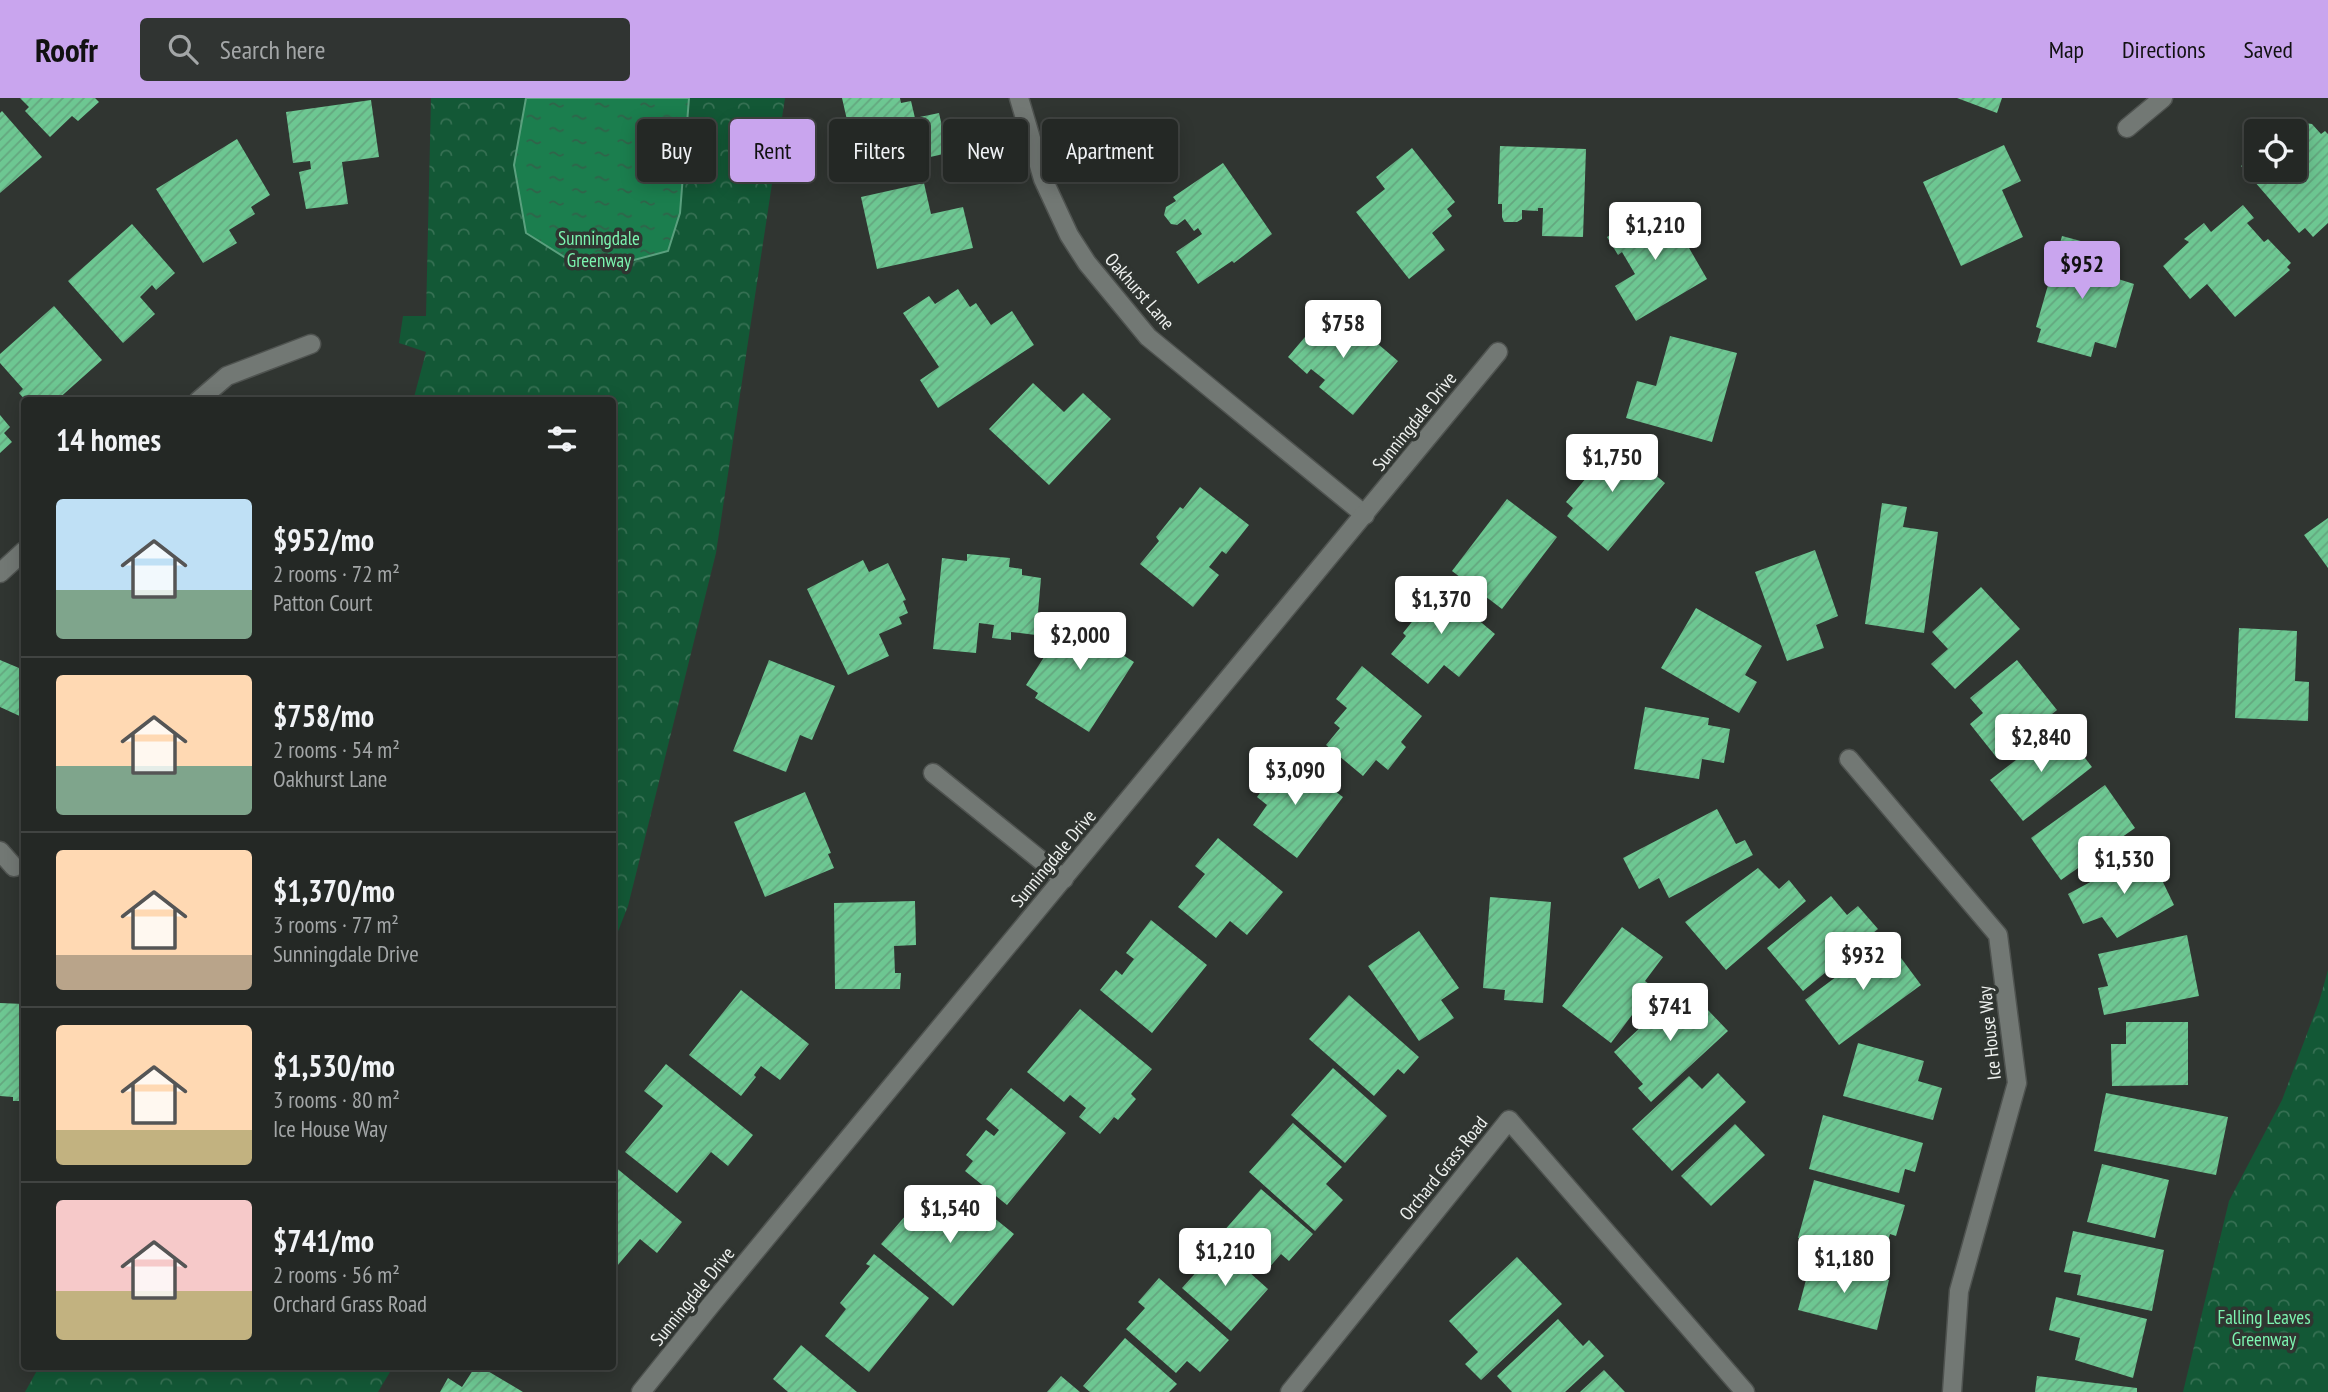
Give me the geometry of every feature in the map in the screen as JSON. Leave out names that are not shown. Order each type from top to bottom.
[{"type":"street","name":"Oakhurst Lane","points":[[1019,98],[1044,179],[1069,235],[1087,263],[1148,337],[1365,515]]},
{"type":"street","points":[[2127,128],[2163,98]]},
{"type":"street","points":[[203,397],[227,376],[311,344]]},
{"type":"street","name":"Sunningdale Drive","points":[[641,1392],[1498,352]]},
{"type":"street","points":[[0,573],[21,554]]},
{"type":"street","name":"Ice House Way","points":[[1849,759],[1998,935],[2017,1083],[1959,1291],[1952,1392]]},
{"type":"street","points":[[933,773],[1064,878]]},
{"type":"street","points":[[0,851],[14,867]]},
{"type":"street","name":"Orchard Grass Road","points":[[1290,1392],[1509,1120],[1745,1392]]},
{"type":"green space","name":"Sunningdale Greenway","points":[[431,98],[785,98],[782,119],[730,119],[730,182],[772,182],[716,553],[628,906],[616,936],[616,397],[414,397],[426,352],[399,343],[403,316],[426,316]]},
{"type":"green space","name":"Falling Leaves Greenway","points":[[2328,970],[2328,1392],[2183,1392],[2229,1201],[2282,1100],[2319,1002]]},
{"type":"green space","points":[[37,1370],[391,1370],[378,1392],[25,1392]]},
{"type":"water","points":[[526,98],[689,98],[687,119],[637,119],[637,182],[682,182],[680,213],[668,251],[619,264],[569,260],[526,233],[514,165]]},
{"type":"building","points":[[20,98],[95,98],[99,102],[78,121],[72,116],[50,137],[25,111],[29,107]]},
{"type":"building","points":[[842,98],[900,98],[901,103],[911,101],[915,118],[939,113],[943,131],[943,154],[929,157],[929,119],[847,119]]},
{"type":"building","points":[[1957,98],[2002,98],[1997,113]]},
{"type":"building","points":[[371,100],[379,157],[342,162],[348,204],[306,209],[299,172],[311,169],[310,161],[293,163],[286,112]]},
{"type":"building","points":[[2,111],[42,157],[0,193],[0,113]]},
{"type":"building","points":[[2307,123],[2312,124],[2321,134],[2325,131],[2328,134],[2328,223],[2313,237],[2305,228],[2299,233],[2255,182],[2307,182]]},
{"type":"building","points":[[237,139],[270,195],[251,207],[255,214],[229,230],[237,243],[203,263],[156,189]]},
{"type":"building","points":[[2004,145],[2021,181],[2002,190],[2023,237],[1961,266],[1923,182]]},
{"type":"building","points":[[1500,146],[1586,149],[1583,237],[1542,236],[1543,208],[1538,208],[1538,211],[1522,210],[1522,219],[1517,222],[1504,222],[1502,204],[1498,204]]},
{"type":"building","points":[[1412,148],[1455,202],[1447,209],[1452,216],[1432,233],[1445,250],[1409,279],[1356,212],[1385,189],[1376,177]]},
{"type":"building","points":[[1223,163],[1272,234],[1234,263],[1232,261],[1198,284],[1176,252],[1202,234],[1198,228],[1194,231],[1185,219],[1177,225],[1171,224],[1164,215],[1166,207],[1176,201],[1173,197]]},
{"type":"building","points":[[924,183],[931,214],[963,207],[973,248],[877,269],[861,197]]},
{"type":"building","points":[[1663,203],[1707,279],[1636,321],[1615,286],[1635,274],[1622,252],[1618,255],[1607,237]]},
{"type":"building","points":[[2243,205],[2254,218],[2247,223],[2264,242],[2268,239],[2291,263],[2287,267],[2290,270],[2235,317],[2207,284],[2190,299],[2163,266],[2189,242],[2184,239],[2204,223],[2211,232]]},
{"type":"building","points":[[132,224],[175,273],[156,290],[152,285],[140,297],[155,314],[123,343],[68,281]]},
{"type":"building","points":[[2062,236],[2107,248],[2099,273],[2134,284],[2116,348],[2095,342],[2091,357],[2037,342],[2041,329],[2036,327]]},
{"type":"building","points":[[958,289],[970,307],[976,303],[991,325],[1012,311],[1034,345],[938,408],[920,380],[939,367],[903,313],[929,296],[935,304]]},
{"type":"building","points":[[1332,305],[1398,361],[1353,415],[1319,387],[1325,380],[1311,369],[1307,374],[1288,357]]},
{"type":"building","points":[[54,306],[102,360],[60,397],[22,397],[19,393],[23,389],[0,363],[0,354]]},
{"type":"building","points":[[1670,336],[1737,353],[1712,442],[1626,418],[1637,381],[1656,386]]},
{"type":"building","points":[[1033,383],[1064,412],[1083,393],[1111,419],[1049,485],[989,429]]},
{"type":"building","points":[[0,415],[10,427],[4,433],[12,442],[0,453]]},
{"type":"building","points":[[1610,437],[1665,483],[1608,551],[1567,516],[1573,508],[1566,502],[1592,471],[1586,466]]},
{"type":"building","points":[[1200,487],[1249,525],[1226,554],[1222,551],[1209,567],[1219,575],[1193,607],[1140,564],[1159,541],[1156,537]]},
{"type":"building","points":[[1507,499],[1557,537],[1502,609],[1452,571]]},
{"type":"building","points":[[1882,503],[1907,507],[1903,527],[1938,532],[1924,633],[1865,624]]},
{"type":"building","points":[[2328,518],[2328,568],[2304,535]]},
{"type":"building","points":[[1815,550],[1838,616],[1816,625],[1824,648],[1787,661],[1755,572]]},
{"type":"building","points":[[967,554],[1010,558],[1009,567],[1022,569],[1022,575],[1041,578],[1036,635],[1011,632],[1011,640],[992,638],[994,625],[979,623],[976,653],[933,649],[942,558],[967,561]]},
{"type":"building","points":[[863,560],[869,572],[888,563],[906,600],[903,601],[908,613],[899,617],[902,624],[879,634],[889,656],[848,675],[807,589]]},
{"type":"building","points":[[1432,581],[1495,634],[1459,677],[1444,665],[1428,684],[1391,654],[1406,636],[1403,633],[1415,618],[1408,613]]},
{"type":"building","points":[[1981,587],[2020,629],[1955,689],[1931,664],[1948,649],[1932,632]]},
{"type":"building","points":[[1696,608],[1762,646],[1745,675],[1757,682],[1739,713],[1661,668]]},
{"type":"building","points":[[1084,612],[1113,630],[1106,640],[1109,642],[1107,645],[1134,662],[1089,732],[1035,698],[1038,693],[1026,685],[1070,617],[1077,622]]},
{"type":"building","points":[[2239,628],[2297,631],[2295,681],[2309,682],[2308,721],[2235,718]]},
{"type":"building","points":[[0,660],[19,668],[21,663],[21,717],[0,707]]},
{"type":"building","points":[[769,660],[835,686],[812,740],[800,735],[786,772],[733,751]]},
{"type":"building","points":[[2017,660],[2057,710],[1997,758],[1970,724],[1983,713],[1970,698]]},
{"type":"building","points":[[1362,666],[1422,716],[1401,742],[1406,747],[1388,770],[1376,760],[1363,776],[1326,745],[1340,728],[1334,723],[1347,708],[1336,699]]},
{"type":"building","points":[[1645,707],[1709,718],[1708,725],[1730,729],[1724,763],[1702,759],[1699,779],[1634,769]]},
{"type":"building","points":[[2060,726],[2092,767],[2023,821],[1990,780]]},
{"type":"building","points":[[1287,756],[1343,797],[1297,858],[1253,825],[1267,805],[1257,797]]},
{"type":"building","points":[[2105,785],[2135,828],[2061,880],[2031,838]]},
{"type":"building","points":[[805,792],[831,853],[828,854],[834,868],[765,897],[734,822]]},
{"type":"building","points":[[1717,809],[1736,844],[1745,840],[1753,855],[1669,898],[1659,878],[1639,889],[1623,858]]},
{"type":"building","points":[[1218,838],[1283,892],[1247,935],[1230,921],[1216,938],[1178,907],[1205,874],[1195,866]]},
{"type":"building","points":[[2148,851],[2174,905],[2117,938],[2102,917],[2083,924],[2068,894]]},
{"type":"building","points":[[1758,868],[1779,889],[1789,880],[1806,901],[1726,970],[1685,922]]},
{"type":"building","points":[[1831,896],[1847,915],[1858,906],[1878,929],[1803,991],[1767,948]]},
{"type":"building","points":[[1490,897],[1551,902],[1543,1003],[1504,1000],[1505,990],[1483,988]]},
{"type":"building","points":[[915,901],[916,945],[894,946],[895,973],[901,973],[900,989],[835,989],[834,903]]},
{"type":"building","points":[[1151,920],[1207,965],[1152,1033],[1100,990],[1116,970],[1122,975],[1134,959],[1126,953]]},
{"type":"building","points":[[1622,927],[1663,957],[1645,981],[1653,987],[1611,1043],[1562,1006]]},
{"type":"building","points":[[1419,931],[1459,988],[1441,1000],[1454,1018],[1419,1041],[1368,966]]},
{"type":"building","points":[[2187,935],[2199,996],[2104,1015],[2098,988],[2108,986],[2098,954]]},
{"type":"building","points":[[1887,939],[1921,985],[1839,1045],[1805,1000]]},
{"type":"building","points":[[1685,986],[1728,1031],[1651,1102],[1638,1088],[1643,1084],[1614,1052]]},
{"type":"building","points":[[741,990],[809,1044],[780,1080],[761,1066],[741,1096],[689,1055]]},
{"type":"building","points":[[1349,995],[1419,1057],[1404,1074],[1398,1069],[1374,1096],[1309,1039]]},
{"type":"building","points":[[0,1003],[21,1004],[21,1101],[0,1096]]},
{"type":"building","points":[[1080,1009],[1152,1069],[1131,1094],[1136,1099],[1118,1120],[1114,1117],[1100,1134],[1079,1117],[1086,1108],[1070,1095],[1064,1102],[1027,1072]]},
{"type":"building","points":[[2126,1022],[2188,1022],[2188,1085],[2112,1086],[2111,1044],[2126,1044]]},
{"type":"building","points":[[1858,1043],[1924,1061],[1918,1081],[1942,1088],[1933,1120],[1843,1096]]},
{"type":"building","points":[[666,1064],[753,1135],[728,1166],[711,1152],[677,1193],[625,1152],[663,1106],[644,1091]]},
{"type":"building","points":[[1333,1068],[1387,1116],[1345,1163],[1291,1115]]},
{"type":"building","points":[[1718,1073],[1746,1102],[1672,1171],[1632,1129],[1689,1076],[1702,1089]]},
{"type":"building","points":[[1011,1088],[1066,1133],[1007,1205],[965,1171],[973,1161],[966,1155],[986,1130],[994,1136],[999,1130],[986,1119]]},
{"type":"building","points":[[2106,1093],[2228,1117],[2216,1175],[2094,1151]]},
{"type":"building","points":[[1823,1115],[1923,1143],[1915,1172],[1905,1169],[1899,1193],[1809,1169]]},
{"type":"building","points":[[1293,1123],[1342,1167],[1326,1184],[1343,1200],[1315,1231],[1249,1172]]},
{"type":"building","points":[[1735,1124],[1765,1155],[1711,1206],[1681,1176]]},
{"type":"building","points":[[2102,1164],[2169,1180],[2155,1238],[2087,1222]]},
{"type":"building","points":[[616,1168],[682,1222],[657,1253],[640,1239],[616,1267]]},
{"type":"building","points":[[1814,1180],[1905,1205],[1896,1236],[1890,1234],[1882,1261],[1798,1238]]},
{"type":"building","points":[[956,1187],[1014,1234],[953,1306],[881,1244],[906,1215],[922,1230]]},
{"type":"building","points":[[1261,1189],[1313,1234],[1289,1261],[1281,1254],[1265,1272],[1222,1233]]},
{"type":"building","points":[[2073,1231],[2164,1250],[2152,1311],[2077,1295],[2081,1275],[2064,1272]]},
{"type":"building","points":[[1220,1246],[1268,1289],[1231,1331],[1182,1288]]},
{"type":"building","points":[[874,1254],[929,1298],[869,1372],[825,1336],[846,1309],[840,1303],[870,1266],[866,1264]]},
{"type":"building","points":[[1517,1257],[1562,1304],[1481,1380],[1465,1364],[1478,1352],[1449,1321]]},
{"type":"building","points":[[1811,1261],[1889,1280],[1877,1330],[1798,1310]]},
{"type":"building","points":[[1159,1278],[1229,1340],[1200,1372],[1187,1361],[1176,1373],[1126,1329],[1145,1308],[1138,1302]]},
{"type":"building","points":[[2056,1297],[2147,1319],[2133,1378],[2075,1360],[2080,1338],[2049,1330]]},
{"type":"building","points":[[1558,1319],[1583,1346],[1589,1340],[1604,1356],[1565,1392],[1512,1392],[1497,1376]]},
{"type":"building","points":[[1125,1338],[1177,1384],[1169,1392],[1090,1392],[1083,1386]]},
{"type":"building","points":[[801,1345],[857,1392],[788,1392],[773,1379]]},
{"type":"building","points":[[473,1370],[486,1370],[523,1392],[440,1392],[448,1378],[462,1387]]},
{"type":"building","points":[[1604,1370],[1625,1392],[1580,1392]]},
{"type":"building","points":[[1061,1376],[1080,1392],[1047,1392]]},
{"type":"building","points":[[2037,1376],[2137,1388],[2137,1392],[2035,1392]]}]
